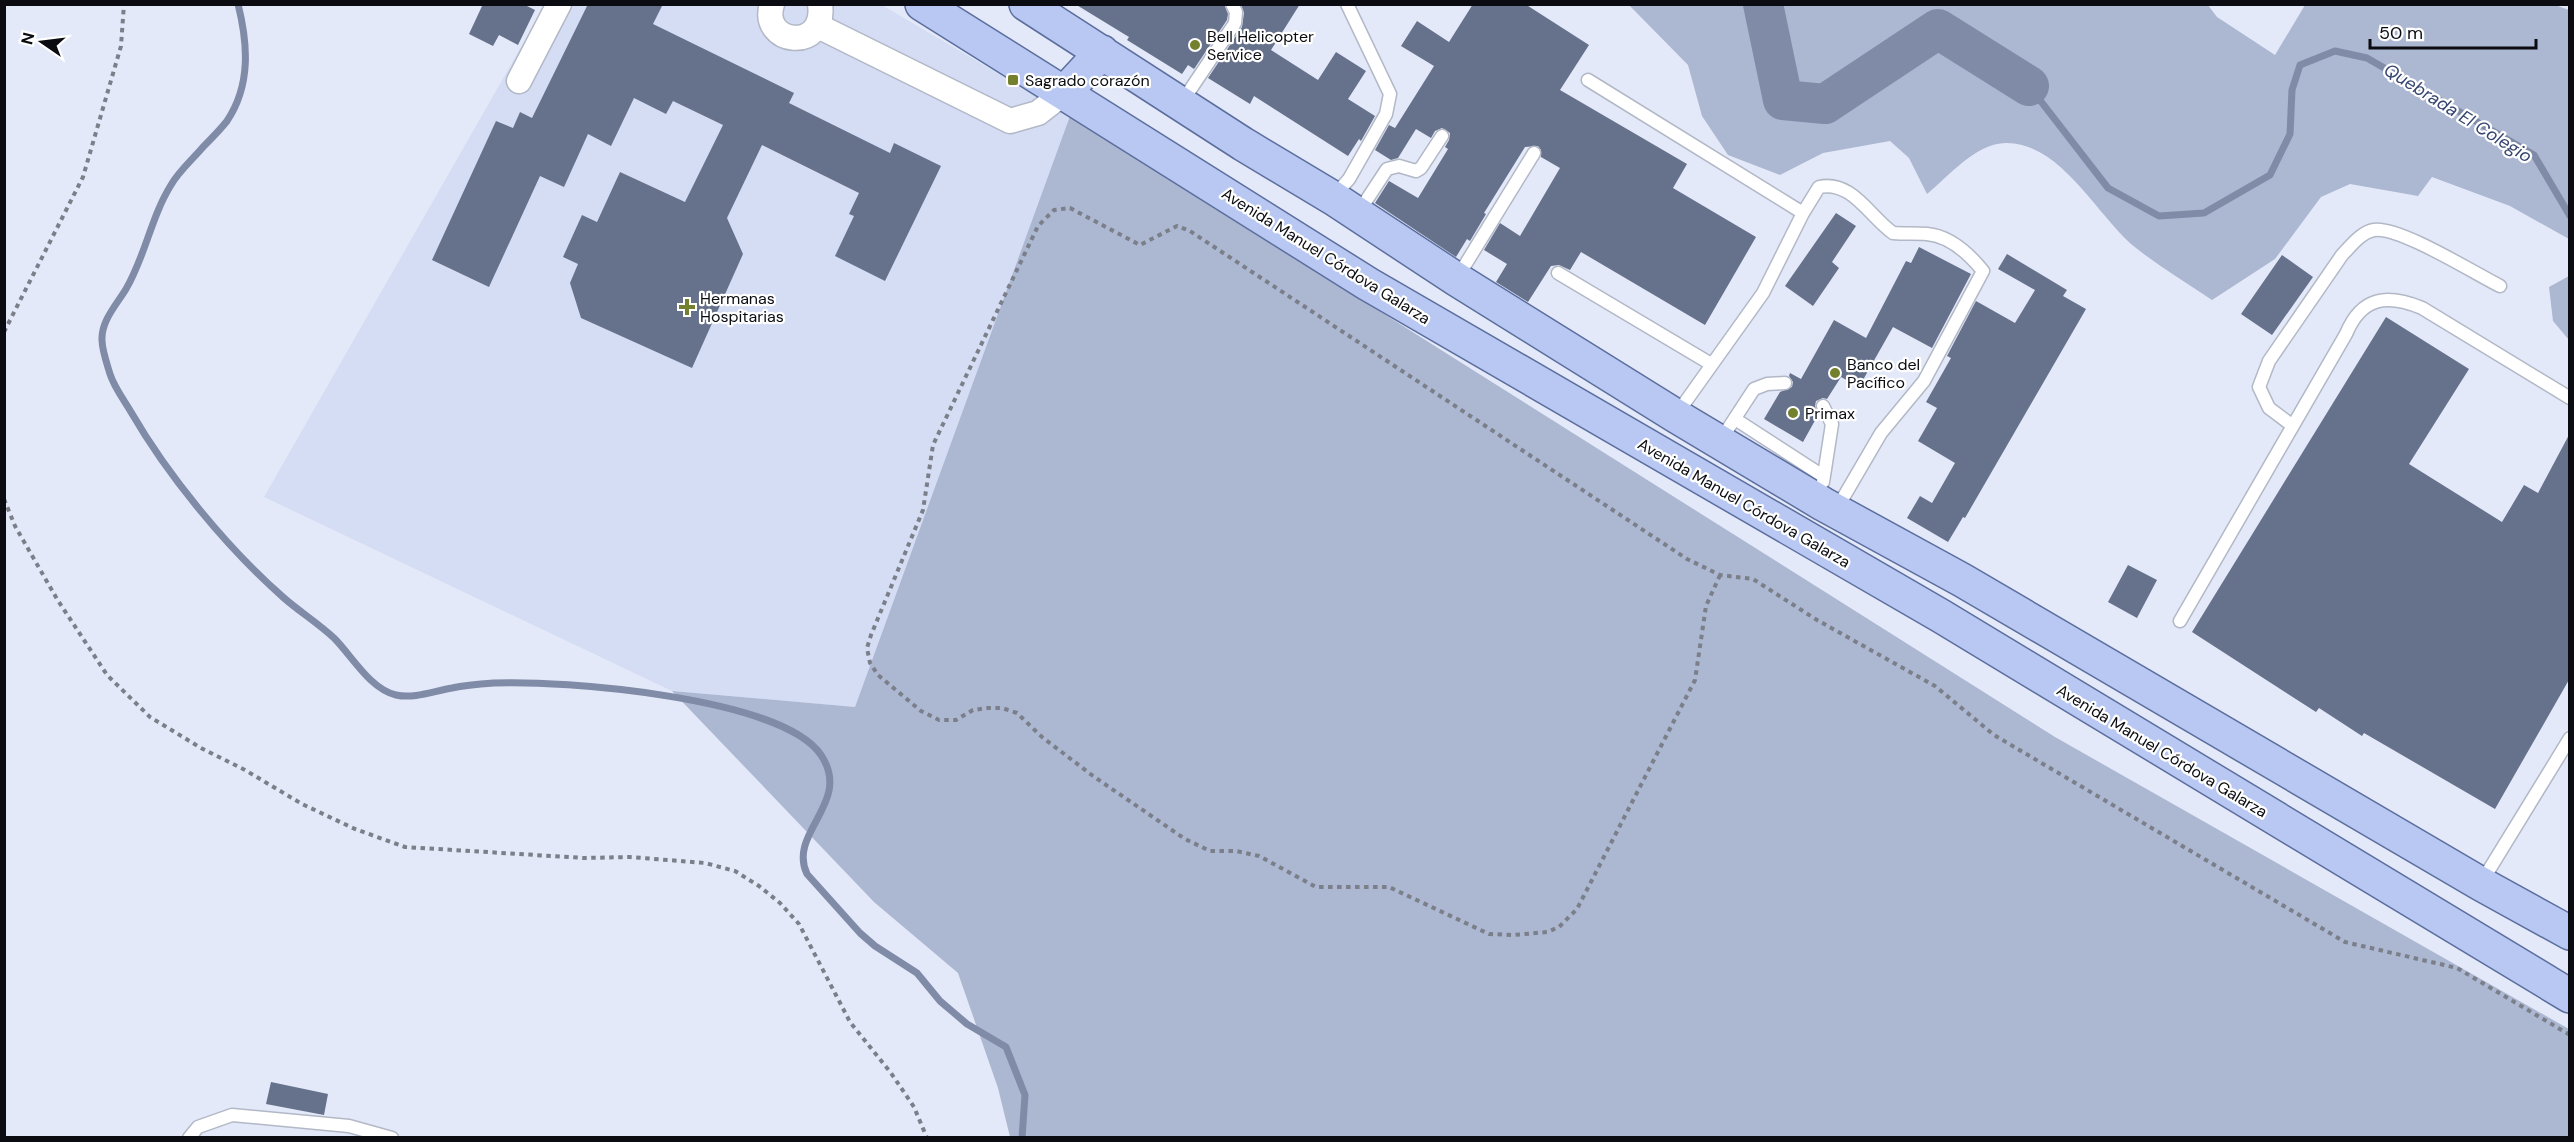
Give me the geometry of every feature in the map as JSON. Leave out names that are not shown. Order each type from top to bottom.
[{"type":"main road","name":"Avenida Manuel Córdova Galarza","points":[[922,4],[1368,284],[1941,616],[2570,996]]},
{"type":"main road","points":[[1026,4],[1243,144],[1676,416],[1727,430],[1827,497],[1962,580],[2481,884],[2570,933]]},
{"type":"main road","points":[[1065,92],[1102,52]]},
{"type":"main road","points":[[1941,616],[1962,580]]},
{"type":"main road","points":[[2198,773],[2221,731]]},
{"type":"street","points":[[519,81],[560,4]]},
{"type":"street","points":[[772,4],[772,22],[778,32],[788,38],[800,39],[810,34],[819,15],[1010,121],[1038,113],[1065,92]]},
{"type":"lane","points":[[1182,104],[1234,23],[1236,12],[1232,4]]},
{"type":"lane","points":[[1345,206],[1349,179],[1386,114],[1390,94],[1347,4]]},
{"type":"lane","points":[[1588,80],[1803,213]]},
{"type":"lane","points":[[1345,206],[1387,169],[1399,166],[1416,171],[1421,168],[1442,136]]},
{"type":"lane","points":[[1456,279],[1534,153]]},
{"type":"lane","points":[[1676,416],[1763,293],[1803,213],[1819,187],[1831,184],[1845,190],[1860,201],[1893,233],[1929,234],[1954,244],[1970,255],[1983,271],[1924,381],[1827,497]]},
{"type":"lane","points":[[2293,426],[2269,408],[2259,387],[2269,361],[2342,255],[2356,240],[2374,230],[2402,235],[2500,286]]},
{"type":"lane","points":[[1558,273],[1712,364]]},
{"type":"lane","points":[[2180,621],[2352,319],[2372,302],[2382,299],[2404,301],[2422,308],[2570,398]]},
{"type":"lane","points":[[1727,430],[1754,389],[1767,384],[1785,383]]},
{"type":"lane","points":[[1823,406],[1832,424],[1827,497]]},
{"type":"lane","points":[[2481,884],[2570,738]]},
{"type":"lane","points":[[189,1137],[198,1127],[232,1115],[349,1126],[392,1137]]},
{"type":"path","points":[[4,333],[83,177],[120,46],[124,4]]},
{"type":"path","points":[[1720,575],[1706,606],[1695,680],[1577,909],[1559,927],[1547,932],[1514,935],[1489,934],[1389,887],[1358,885],[1331,889],[1316,887],[1259,856],[1210,851],[1185,839],[1093,776],[1017,713],[1002,708],[988,708],[973,710],[956,720],[939,720],[921,711],[878,675],[870,663],[867,648],[923,510],[933,445],[1038,226],[1054,210],[1070,208],[1140,245],[1177,226],[1190,231],[1687,559],[1720,575],[1753,579],[1817,620],[1935,686],[1994,735],[2345,942],[2457,968],[2570,1035]]},
{"type":"path","points":[[4,500],[15,526],[52,590],[107,675],[150,717],[302,804],[355,829],[405,847],[585,858],[630,857],[705,863],[735,870],[759,886],[780,903],[799,924],[850,1022],[915,1107],[927,1137]]},
{"type":"shaded area","name":"Hermanas Hospitarias","points":[[545,5],[882,5],[1070,116],[855,707],[672,691],[264,497]]},
{"type":"shaded area","points":[[1629,5],[2208,5],[2217,17],[2275,55],[2305,5],[2555,5],[2569,10],[2569,239],[2510,206],[2432,177],[2418,196],[2350,184],[2321,197],[2275,259],[2212,300],[2136,248],[2062,169],[2045,156],[2027,147],[2007,143],[1985,148],[1964,161],[1927,194],[1909,158],[1890,141],[1823,153],[1780,175],[1728,155],[1702,116],[1688,65]]},
{"type":"shaded area","points":[[1070,116],[2055,737],[2569,1029],[2569,1137],[1010,1137],[998,1088],[958,973],[874,902],[672,691],[855,707]]},
{"type":"shaded area","points":[[2569,276],[2569,340],[2553,321],[2549,287]]},
{"type":"building","points":[[483,4],[523,4],[535,10],[518,45],[499,35],[493,46],[469,34]]},
{"type":"building","points":[[588,4],[663,4],[653,24],[794,93],[789,103],[890,153],[894,143],[941,166],[885,281],[835,256],[854,216],[849,214],[859,193],[762,145],[727,218],[743,254],[692,368],[581,318],[570,283],[578,264],[563,257],[582,215],[597,222],[620,172],[685,202],[723,125],[673,101],[666,114],[634,98],[611,146],[588,134],[564,187],[540,176],[489,287],[432,260],[496,121],[513,128],[520,112],[532,118]]},
{"type":"building","points":[[1075,4],[1224,4],[1228,14],[1227,20],[1194,69],[1188,65],[1182,74],[1127,40],[1129,37]]},
{"type":"building","points":[[1241,4],[1300,4],[1271,50],[1318,80],[1336,52],[1366,71],[1348,99],[1375,116],[1361,141],[1359,139],[1348,156],[1254,96],[1250,104],[1208,78],[1242,27],[1244,13]]},
{"type":"building","points":[[1473,4],[1525,4],[1589,45],[1560,90],[1687,164],[1673,188],[1756,237],[1705,325],[1581,252],[1570,270],[1559,265],[1551,266],[1528,302],[1496,282],[1507,264],[1484,250],[1500,223],[1520,236],[1560,168],[1541,157],[1541,150],[1538,146],[1525,147],[1484,213],[1486,214],[1470,241],[1467,239],[1456,257],[1375,203],[1389,181],[1418,198],[1448,149],[1445,147],[1450,133],[1442,128],[1435,131],[1431,138],[1416,129],[1398,158],[1391,160],[1375,150],[1389,125],[1395,128],[1434,66],[1401,46],[1417,21],[1449,42]]},
{"type":"building","points":[[1836,213],[1856,226],[1832,262],[1839,268],[1813,306],[1785,286]]},
{"type":"building","points":[[1919,247],[1971,274],[1932,348],[1893,327],[1859,387],[1841,377],[1827,399],[1816,401],[1818,415],[1803,442],[1764,419],[1780,392],[1792,387],[1790,373],[1801,379],[1834,320],[1866,338],[1906,261],[1911,263]]},
{"type":"building","points":[[2007,254],[2067,290],[2063,296],[2086,309],[1965,518],[1963,517],[1948,542],[1907,518],[1920,496],[1932,503],[1955,463],[1918,441],[1937,408],[1926,402],[1951,358],[1947,356],[1976,301],[2015,323],[2035,290],[1998,269]]},
{"type":"building","points":[[2282,255],[2313,277],[2272,335],[2241,314]]},
{"type":"building","points":[[2386,317],[2469,369],[2409,464],[2502,522],[2524,485],[2538,493],[2570,433],[2570,678],[2495,809],[2364,733],[2362,736],[2319,708],[2316,712],[2192,632]]},
{"type":"building","points":[[2128,565],[2157,580],[2137,618],[2108,602]]},
{"type":"building","points":[[271,1082],[328,1094],[324,1115],[266,1104]]},
{"type":"waterway","points":[[238,4],[244,34],[245,64],[244,79],[235,107],[227,121],[171,185],[158,210],[133,277],[107,319],[102,333],[104,353],[114,384],[163,461],[200,511],[263,579],[322,627],[362,671],[387,692],[410,696],[462,686],[494,683],[617,689],[718,706],[763,719],[799,735],[821,755],[829,772],[830,788],[805,844],[803,859],[807,874],[860,933],[875,946],[917,973],[940,1001],[967,1024],[1006,1047],[1025,1095],[1022,1138]]},
{"type":"waterway","name":"Quebrada El Colegio","points":[[1763,4],[1783,100],[1825,104],[1938,29],[2029,86]]},
{"type":"waterway","name":"Quebrada El Colegio","points":[[2029,86],[2108,188],[2159,216],[2204,213],[2270,175],[2290,134],[2292,90],[2300,65],[2335,51],[2367,58],[2534,155],[2570,216]]},
{"type":"place","name":"Bell Helicopter Service","points":[[1195,45]]},
{"type":"place","name":"Sagrado corazón","points":[[1013,80]]},
{"type":"place","name":"Hermanas Hospitarias","points":[[687,307]]},
{"type":"place","name":"Banco del Pacífico","points":[[1835,373]]},
{"type":"place","name":"Primax","points":[[1793,413]]}]
